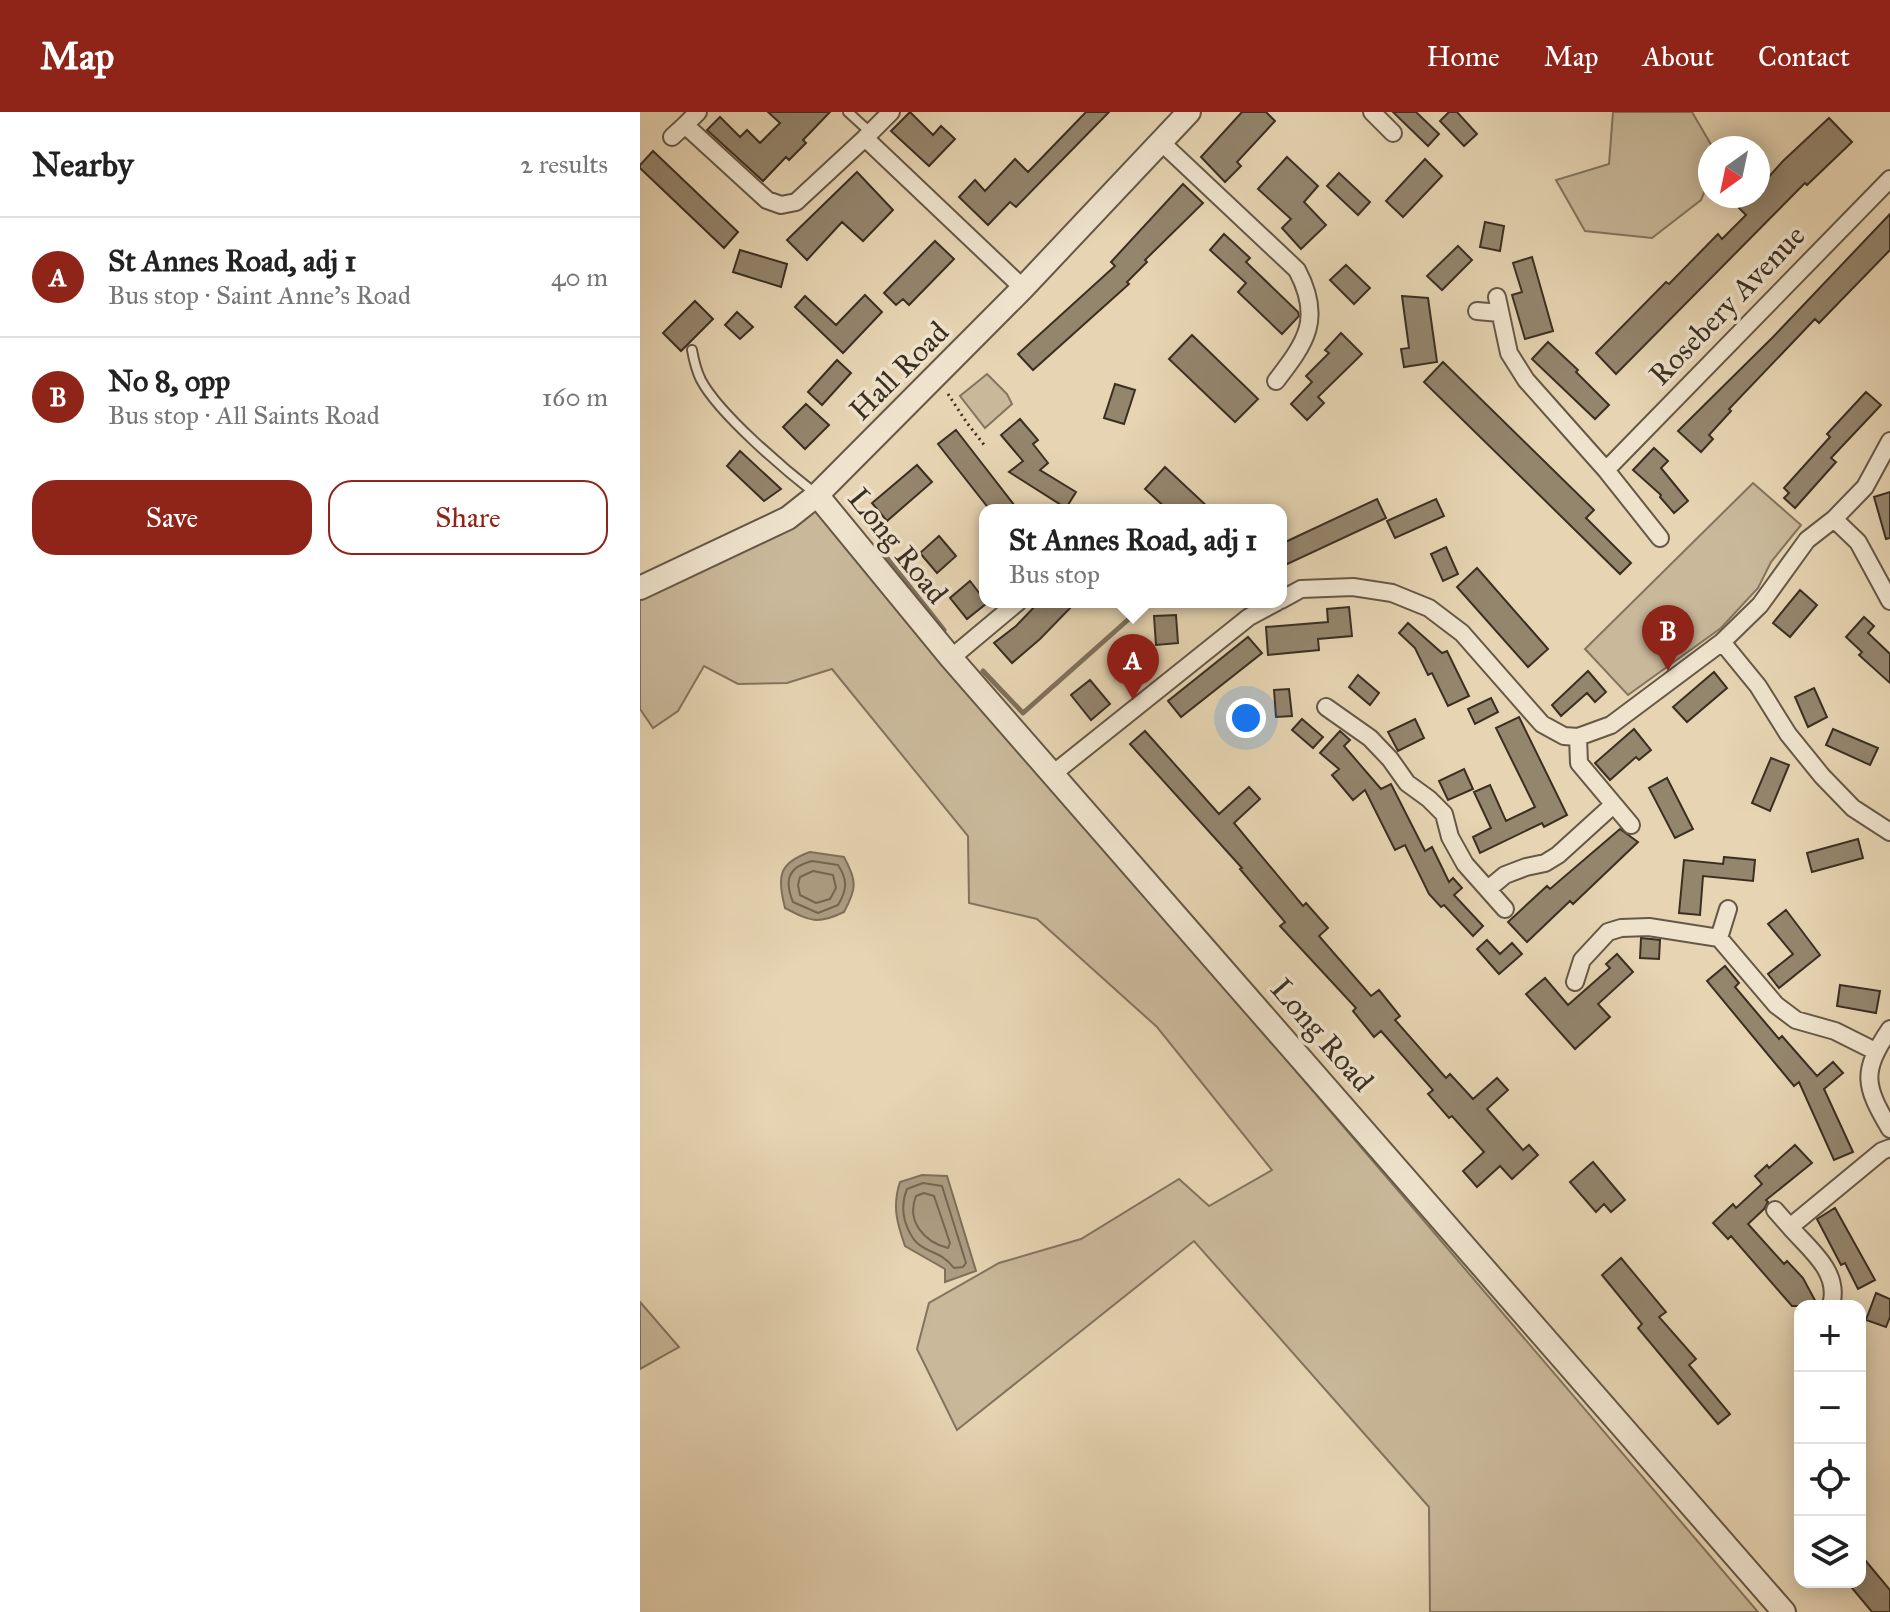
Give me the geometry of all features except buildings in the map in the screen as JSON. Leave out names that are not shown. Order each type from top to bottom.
[{"type":"street","points":[[672,137],[698,112]]},
{"type":"street","points":[[685,125],[767,200],[781,205],[796,202],[891,112]]},
{"type":"street","name":"Hall Road","points":[[640,588],[788,518],[817,495],[1023,288],[1189,112]]},
{"type":"street","points":[[1372,112],[1393,133]]},
{"type":"street","points":[[868,136],[1023,288]]},
{"type":"street","points":[[1161,142],[1297,270],[1304,284],[1310,301],[1311,321],[1302,347],[1276,381]]},
{"type":"street","name":"Rosebery Avenue","points":[[1606,470],[1890,179]]},
{"type":"street","points":[[1477,311],[1498,305],[1509,353],[1526,380],[1606,470],[1660,538]]},
{"type":"street","points":[[1287,597],[1301,589],[1353,587],[1392,593],[1429,608],[1462,633],[1542,724],[1564,736],[1578,737],[1611,725],[1722,642],[1760,605],[1807,540],[1834,519],[1865,487],[1890,441]]},
{"type":"street","name":"Long Road","points":[[817,495],[951,658],[1784,1612]]},
{"type":"street","points":[[1834,519],[1858,542],[1890,601]]},
{"type":"street","points":[[951,658],[1011,608]]},
{"type":"street","points":[[1054,773],[1249,617],[1266,608]]},
{"type":"street","points":[[1722,642],[1758,686],[1788,734],[1822,776],[1853,808],[1890,832]]},
{"type":"street","points":[[1326,707],[1370,738],[1407,783],[1444,814],[1450,837],[1465,864],[1505,909]]},
{"type":"street","points":[[1578,737],[1579,763],[1631,825]]},
{"type":"street","points":[[1488,889],[1505,875],[1545,863],[1558,855],[1613,805]]},
{"type":"street","points":[[1719,938],[1728,909]]},
{"type":"street","points":[[1575,982],[1582,960],[1608,932],[1621,928],[1649,927],[1719,938],[1776,1005],[1796,1020],[1835,1031],[1875,1051]]},
{"type":"street","points":[[1890,1029],[1875,1051],[1868,1069],[1871,1093],[1890,1129]]},
{"type":"street","points":[[1790,1227],[1882,1151],[1890,1148]]},
{"type":"street","points":[[1775,1210],[1829,1272],[1835,1286],[1832,1300]]},
{"type":"lane","points":[[848,112],[868,136]]},
{"type":"lane","points":[[692,350],[695,367],[713,398],[817,495]]},
{"type":"path","points":[[934,379],[951,397],[985,446]]},
{"type":"shaded area","points":[[1613,112],[1692,112],[1706,136],[1698,136],[1698,202],[1652,238],[1585,231],[1556,180],[1609,164]]},
{"type":"shaded area","points":[[987,374],[1007,394],[1012,404],[985,428],[960,396]]},
{"type":"shaded area","points":[[1753,483],[1801,525],[1771,562],[1758,588],[1721,628],[1628,695],[1585,649]]},
{"type":"shaded area","points":[[816,509],[1758,1612],[1430,1612],[1429,1507],[1194,1241],[957,1430],[917,1349],[929,1303],[999,1263],[1081,1239],[1179,1179],[1209,1206],[1272,1170],[1157,1027],[1037,919],[969,903],[968,836],[832,669],[787,683],[738,684],[704,666],[678,711],[653,728],[640,709],[640,598]]},
{"type":"shaded area","points":[[640,1302],[679,1347],[640,1369]]},
{"type":"water","points":[[810,852],[844,857],[851,872],[854,884],[844,912],[827,919],[814,920],[785,908],[782,872],[791,861]]},
{"type":"water","points":[[922,1175],[947,1176],[976,1271],[945,1282],[945,1269],[905,1246],[896,1214],[900,1182]]},
{"type":"waterway","points":[[879,548],[944,630]]},
{"type":"waterway","points":[[983,671],[1023,713],[1141,608]]},
{"type":"place","name":"No 8, opp","points":[[1668,671]]},
{"type":"place","name":"St Annes Road, adj 1","points":[[1133,700]]}]
